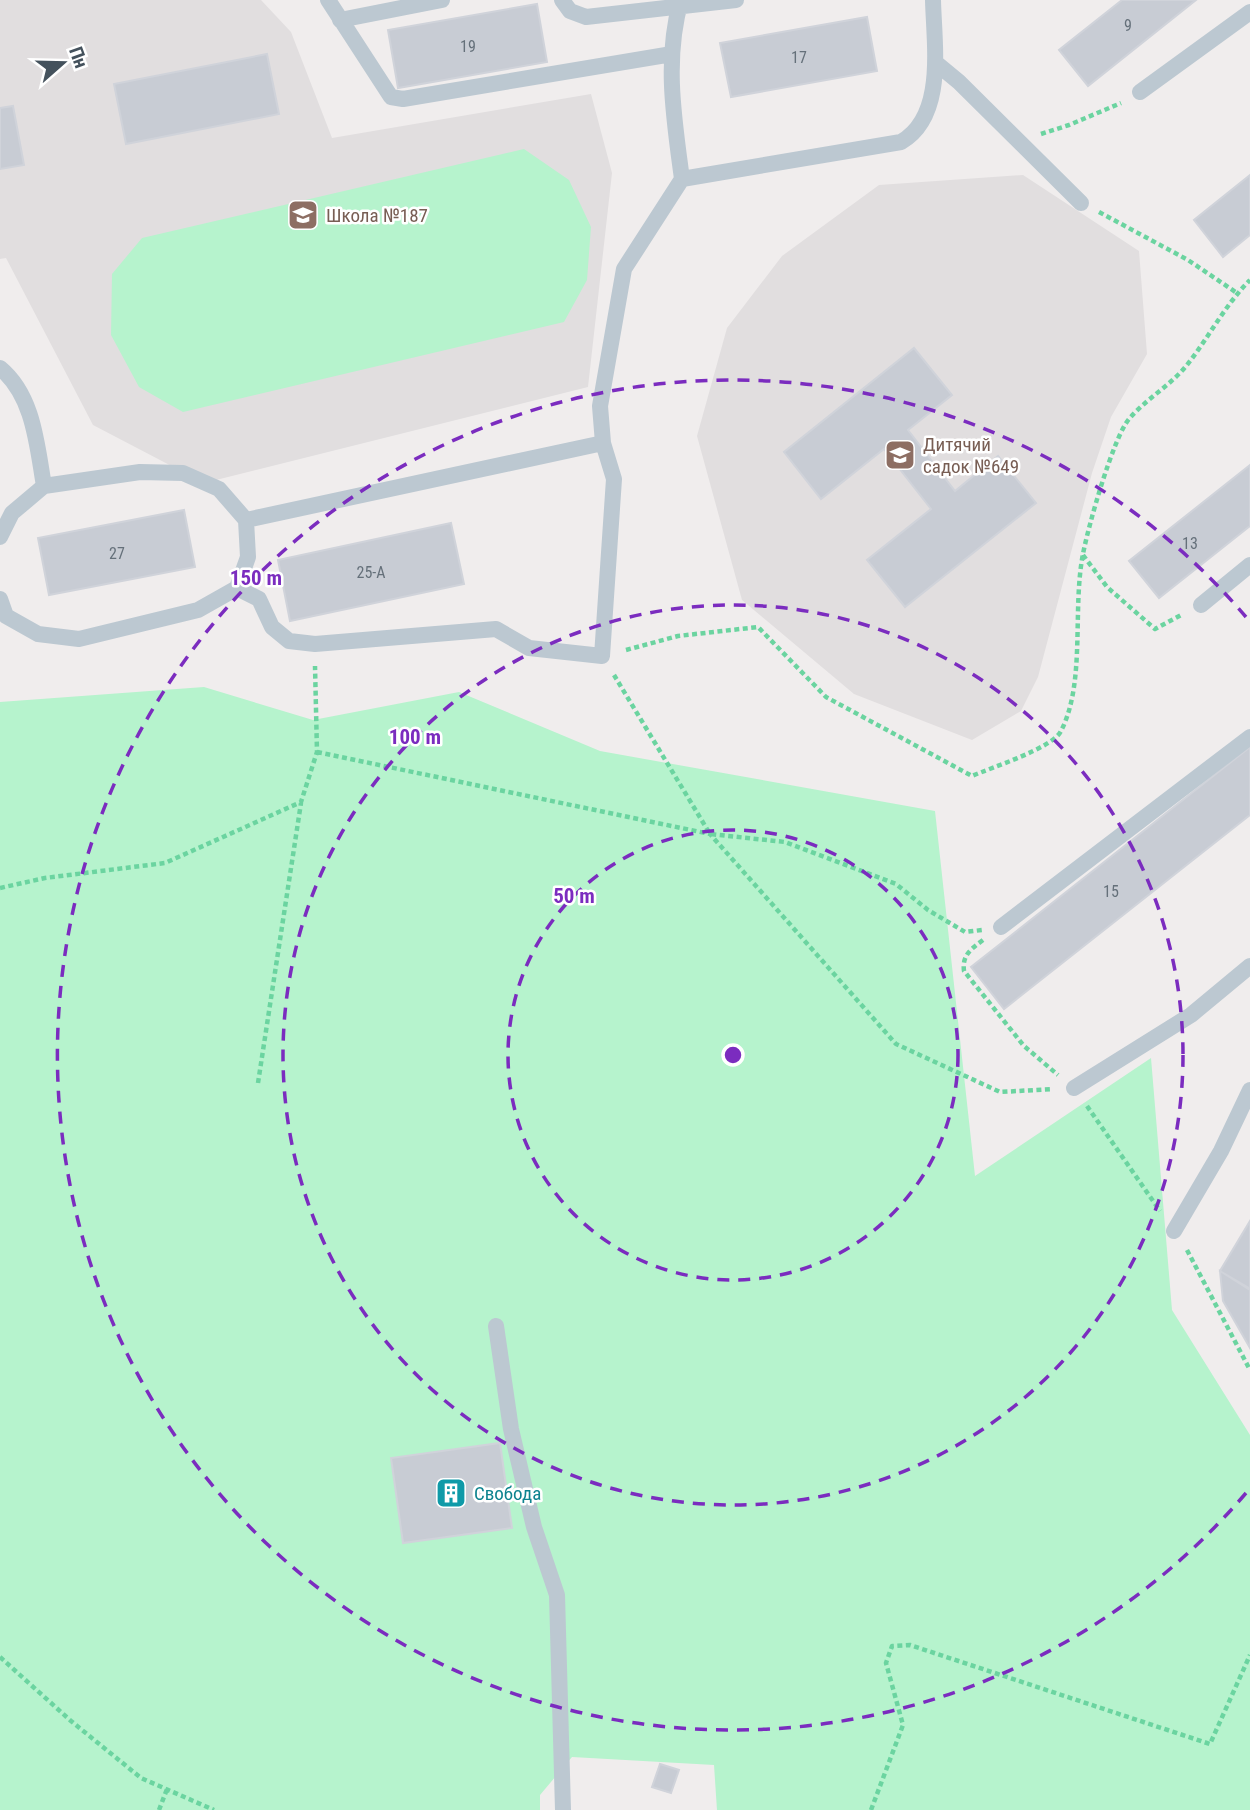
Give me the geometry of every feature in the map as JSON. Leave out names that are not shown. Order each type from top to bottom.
[{"type":"lane","points":[[328,0],[391,97],[403,99],[672,54]]},
{"type":"lane","points":[[340,20],[442,0]]},
{"type":"lane","points":[[562,0],[570,11],[586,17],[680,4],[736,0]]},
{"type":"lane","points":[[682,178],[901,142],[916,133],[926,114],[936,64],[933,0]]},
{"type":"lane","points":[[237,587],[259,599],[272,627],[289,641],[315,644],[496,629],[529,648],[602,656],[614,478],[603,443],[600,406],[624,269],[682,178],[671,92],[672,54],[680,4]]},
{"type":"lane","points":[[1140,92],[1250,12]]},
{"type":"lane","points":[[936,64],[959,82],[1081,203]]},
{"type":"lane","points":[[0,368],[12,378],[32,419],[44,486]]},
{"type":"lane","points":[[246,520],[603,443]]},
{"type":"lane","points":[[0,537],[12,513],[44,486],[140,472],[183,473],[219,489],[246,520],[248,558],[237,587],[198,610],[79,639],[38,634],[6,616],[0,599]]},
{"type":"lane","points":[[1201,605],[1250,565]]},
{"type":"lane","points":[[1000,927],[1250,737]]},
{"type":"lane","points":[[1073,1088],[1191,1015],[1250,966]]},
{"type":"lane","points":[[1174,1231],[1221,1151],[1250,1090]]},
{"type":"lane","points":[[496,1326],[514,1441],[534,1527],[557,1595],[563,1810]]},
{"type":"path","points":[[1016,141],[1107,111],[1140,92]]},
{"type":"path","points":[[1081,203],[1188,260],[1237,293]]},
{"type":"path","points":[[1073,1088],[1000,1092],[896,1044],[710,834],[602,656],[678,636],[758,627],[826,697],[972,776],[1045,744],[1060,734],[1075,688],[1075,640],[1082,554],[1102,484],[1128,420],[1186,366],[1237,293],[1250,280]]},
{"type":"path","points":[[1082,554],[1107,587],[1155,628],[1201,605]]},
{"type":"path","points":[[258,1083],[301,802],[317,752],[315,644]]},
{"type":"path","points":[[317,752],[710,834],[785,842],[897,884],[928,910],[965,932]]},
{"type":"path","points":[[0,888],[45,878],[165,863],[301,802]]},
{"type":"path","points":[[1000,927],[969,951],[963,961],[964,971],[1024,1046],[1073,1088],[1174,1231],[1250,1370]]},
{"type":"path","points":[[871,1810],[903,1725],[886,1663],[892,1646],[910,1645],[1210,1744],[1250,1654]]},
{"type":"path","points":[[0,1657],[71,1721],[141,1778],[214,1810]]},
{"type":"path","points":[[159,1810],[167,1789]]},
{"type":"shaded area","name":"Школа №187","points":[[0,0],[261,0],[291,32],[332,138],[591,94],[612,173],[588,387],[204,483],[93,425],[6,258],[0,259]]},
{"type":"shaded area","name":"Дитячий садок №649","points":[[1023,175],[1139,251],[1147,354],[1111,417],[1092,473],[1038,677],[1021,711],[972,740],[854,694],[742,600],[697,436],[727,328],[782,256],[879,185]]},
{"type":"green space","points":[[524,149],[569,180],[591,227],[587,280],[564,322],[183,412],[139,387],[111,335],[112,274],[142,238]]},
{"type":"green space","points":[[204,687],[313,720],[459,692],[600,751],[935,811],[975,1176],[1151,1058],[1172,1310],[1250,1435],[1250,1810],[717,1810],[714,1765],[572,1757],[540,1795],[540,1810],[0,1810],[0,702]]},
{"type":"building","points":[[1122,0],[1196,0],[1088,86],[1059,50]]},
{"type":"building","points":[[537,4],[547,62],[398,88],[388,30]]},
{"type":"building","points":[[867,17],[877,71],[731,97],[720,43]]},
{"type":"building","points":[[267,54],[279,114],[126,144],[114,84]]},
{"type":"building","points":[[13,106],[24,165],[0,169],[0,108]]},
{"type":"building","points":[[1250,175],[1250,235],[1223,257],[1194,220]]},
{"type":"building","points":[[914,348],[952,395],[908,430],[955,491],[998,456],[1036,503],[905,607],[867,560],[931,509],[884,449],[821,499],[784,452]]},
{"type":"building","points":[[1250,465],[1250,526],[1159,598],[1129,561]]},
{"type":"building","points":[[184,510],[195,567],[49,595],[38,538]]},
{"type":"building","points":[[451,523],[464,584],[290,621],[278,560]]},
{"type":"building","points":[[1250,747],[1250,815],[1004,1009],[971,967]]},
{"type":"building","points":[[1250,1221],[1250,1287],[1249,1288],[1220,1271]]},
{"type":"building","points":[[1220,1271],[1250,1290],[1250,1348],[1223,1301]]},
{"type":"building","name":"Свобода","points":[[500,1443],[512,1528],[403,1543],[391,1458]]},
{"type":"building","points":[[660,1764],[679,1770],[671,1793],[652,1787]]},
{"type":"place","name":"Школа №187","points":[[303,215]]},
{"type":"place","name":"Дитячий садок №649","points":[[900,455]]},
{"type":"place","name":"Свобода","points":[[451,1493]]}]
